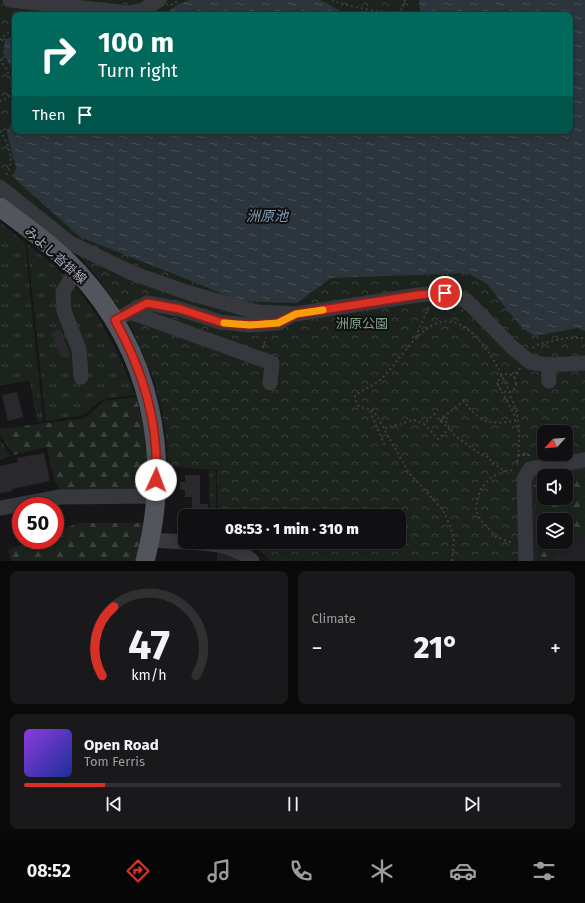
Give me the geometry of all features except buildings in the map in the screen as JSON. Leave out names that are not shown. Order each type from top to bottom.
[{"type":"main road","name":"みよし沓掛線","points":[[0,207],[49,245],[76,270],[98,296],[122,316],[152,414],[156,440],[156,496],[151,540],[145,561]]},
{"type":"street","points":[[134,12],[143,10],[159,0]]},
{"type":"street","points":[[17,6],[113,12]]},
{"type":"street","points":[[2,182],[70,243],[132,273],[189,293],[257,312],[296,314],[445,293],[467,301],[512,347],[530,362],[548,365],[585,363]]},
{"type":"street","points":[[76,270],[63,292],[64,311],[79,349],[81,377]]},
{"type":"street","points":[[122,316],[147,303],[180,309],[220,322],[250,325],[278,323],[296,314]]},
{"type":"street","points":[[122,316],[272,363],[270,382]]},
{"type":"street","points":[[548,365],[549,381]]},
{"type":"street","points":[[526,561],[524,479],[530,469],[585,460]]},
{"type":"street","points":[[0,508],[60,497],[156,496]]},
{"type":"street","points":[[151,540],[178,542]]},
{"type":"street","points":[[233,549],[246,555],[252,561]]},
{"type":"path","points":[[332,0],[337,3],[371,10],[397,12],[403,8],[405,0]]},
{"type":"path","points":[[0,40],[7,33],[12,32]]},
{"type":"path","points":[[0,59],[7,70],[12,85]]},
{"type":"path","points":[[0,101],[7,100],[12,91]]},
{"type":"path","points":[[0,131],[5,138],[11,161],[9,172],[2,182]]},
{"type":"path","points":[[416,339],[431,302],[432,294]]},
{"type":"path","points":[[452,561],[454,539],[443,510],[409,473],[374,411],[360,407],[356,402],[355,396],[380,380],[416,339],[434,324],[452,322],[463,325],[475,335],[488,351],[510,393],[519,431],[517,470],[505,471],[490,478],[480,490],[476,507],[477,513],[481,520],[496,537],[515,544],[515,537]]},
{"type":"path","points":[[261,359],[268,324]]},
{"type":"path","points":[[525,358],[536,345],[565,338],[585,338]]},
{"type":"path","points":[[506,374],[512,376],[516,383],[514,389],[506,393],[499,389],[497,382],[500,377],[506,374]]},
{"type":"path","points":[[497,382],[517,420]]},
{"type":"path","points":[[440,421],[443,417],[464,402],[473,414],[480,419],[492,422],[509,422],[517,420]]},
{"type":"path","points":[[370,411],[385,446]]},
{"type":"path","points":[[384,428],[414,420],[424,424],[438,439],[449,429],[434,414],[424,424]]},
{"type":"path","points":[[443,417],[454,435],[482,455],[489,457],[492,462],[505,471]]},
{"type":"shaded area","points":[[585,466],[585,561],[533,561],[529,482],[537,474],[537,505],[573,505],[573,469],[567,469]]},
{"type":"shaded area","points":[[217,551],[233,556],[241,561],[217,561]]},
{"type":"green space","name":"洲原公園","points":[[0,0],[585,0],[585,455],[573,457],[573,425],[537,425],[537,461],[550,461],[526,465],[531,561],[271,561],[256,549],[406,549],[406,509],[218,509],[217,470],[168,466],[167,442],[162,411],[154,380],[130,324],[98,278],[79,256],[0,192]]},
{"type":"green space","points":[[0,222],[25,243],[43,421],[37,422],[30,381],[0,385]]},
{"type":"green space","points":[[27,244],[56,267],[85,298],[105,328],[135,395],[103,399],[83,415],[46,421]]},
{"type":"green space","points":[[136,397],[144,429],[146,493],[63,493],[55,483],[47,447],[14,455],[0,435],[0,429],[85,418],[104,401]]},
{"type":"green space","points":[[0,440],[11,456],[0,460]]},
{"type":"green space","points":[[209,470],[216,471],[216,509],[210,509]]},
{"type":"green space","points":[[585,470],[585,538],[582,537],[573,540],[573,513],[537,513],[537,542],[534,485],[537,481],[537,505],[573,505],[573,472]]},
{"type":"green space","points":[[79,523],[143,523],[136,561],[11,561],[8,550],[12,548],[64,549],[64,529]]},
{"type":"green space","points":[[537,549],[556,549],[555,561],[538,561]]},
{"type":"water","points":[[189,0],[320,0],[344,12],[167,12],[178,4]]},
{"type":"water","name":"洲原池","points":[[419,0],[585,0],[585,331],[578,328],[535,336],[522,328],[486,283],[467,273],[331,278],[297,303],[239,301],[80,237],[13,177],[16,167],[7,133],[12,121],[12,134],[573,134],[573,12],[420,12]]},
{"type":"water","points":[[12,36],[12,70],[3,53],[5,40]]},
{"type":"slow traffic","points":[[224,323],[250,325],[278,323],[296,314],[323,310]]},
{"type":"route","points":[[156,480],[156,440],[152,414],[136,362],[115,320],[147,303],[180,309],[220,322],[250,325],[278,323],[296,314],[418,295],[445,293]]}]
